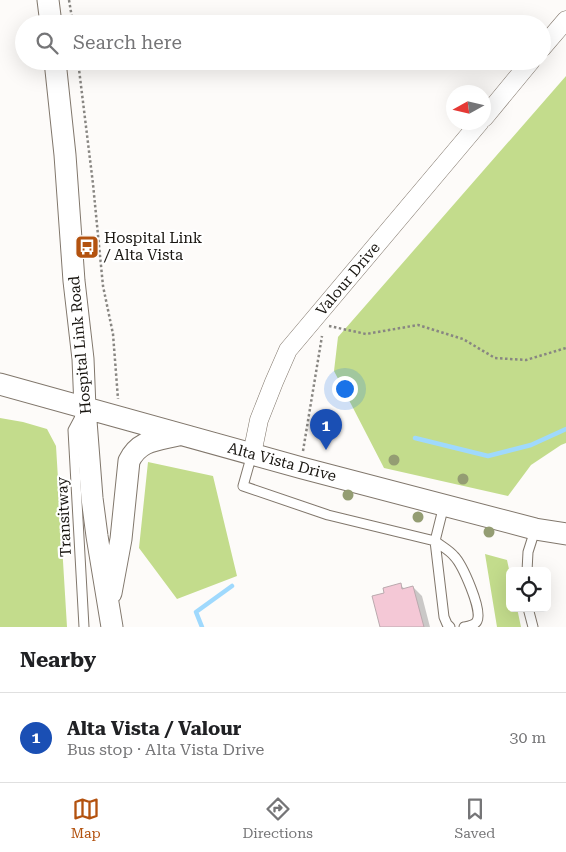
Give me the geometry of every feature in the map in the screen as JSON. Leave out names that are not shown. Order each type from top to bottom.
[{"type":"street","points":[[48,0],[50,15]]},
{"type":"street","points":[[551,38],[566,20]]},
{"type":"street","name":"Hospital Link Road","points":[[56,70],[74,281],[83,359],[92,498],[112,627]]},
{"type":"street","points":[[491,110],[524,70]]},
{"type":"street","name":"Valour Drive","points":[[252,454],[259,420],[288,350],[473,130]]},
{"type":"street","name":"Alta Vista Drive","points":[[0,384],[302,468],[535,529],[566,534]]},
{"type":"street","points":[[108,604],[121,539],[129,461],[135,451],[142,445],[153,440],[182,434]]},
{"type":"lane","name":"Transitway","points":[[84,627],[73,430],[85,408]]},
{"type":"lane","points":[[252,454],[243,486],[328,515],[435,541],[451,552],[468,580],[479,614],[477,621],[472,625],[464,627]]},
{"type":"lane","points":[[444,504],[435,541],[444,617],[450,627]]},
{"type":"lane","points":[[527,567],[528,552],[535,529]]},
{"type":"lane","points":[[529,612],[533,627]]},
{"type":"path","points":[[69,0],[72,15]]},
{"type":"path","points":[[79,70],[103,286],[113,334],[118,394]]},
{"type":"path","points":[[324,325],[366,334],[418,325],[463,339],[496,358],[526,360],[566,348]]},
{"type":"path","points":[[302,468],[322,335]]},
{"type":"green space","points":[[566,76],[566,443],[531,465],[508,496],[384,468],[334,371],[338,337]]},
{"type":"green space","points":[[0,418],[47,429],[56,446],[67,627],[0,627]]},
{"type":"green space","points":[[148,462],[213,476],[237,576],[177,599],[139,548]]},
{"type":"green space","points":[[485,554],[507,560],[508,567],[506,567],[506,612],[518,612],[521,627],[497,627]]},
{"type":"building","points":[[401,583],[402,589],[413,586],[424,627],[380,627],[372,596],[384,593],[383,588]]},
{"type":"waterway","points":[[415,438],[488,456],[531,445],[566,429]]},
{"type":"waterway","points":[[202,627],[196,612],[232,586]]},
{"type":"place","name":"Hospital Link / Alta Vista","points":[[87,247]]},
{"type":"place","name":"Alta Vista / Valour","points":[[326,450]]}]
